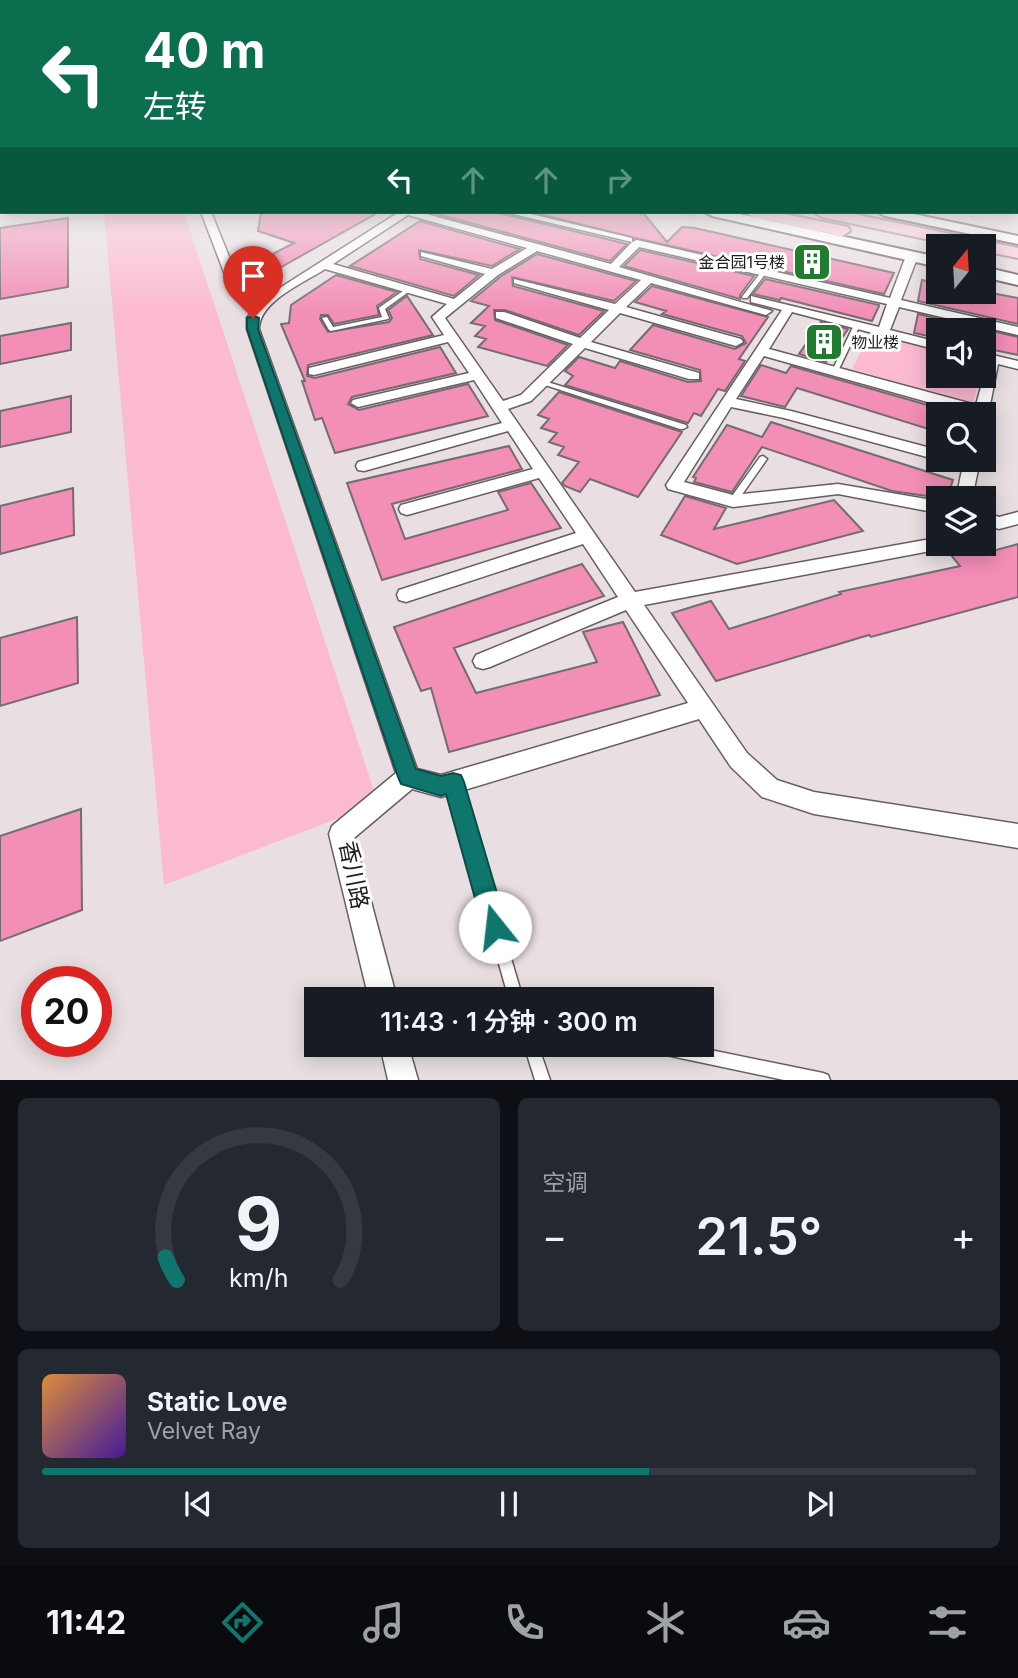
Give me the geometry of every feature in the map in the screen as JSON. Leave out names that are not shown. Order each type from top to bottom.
[{"type":"highway","points":[[762,214],[926,249]]},
{"type":"highway","points":[[832,214],[1018,253]]},
{"type":"highway","points":[[954,226],[1018,242]]},
{"type":"highway","points":[[996,265],[1018,270]]},
{"type":"main road","points":[[721,214],[926,259]]},
{"type":"main road","points":[[895,214],[954,226]]},
{"type":"main road","points":[[996,275],[1018,280]]},
{"type":"street","points":[[207,214],[239,296]]},
{"type":"street","points":[[404,214],[265,303],[253,318],[253,329],[408,777],[441,786],[704,708]]},
{"type":"street","points":[[425,214],[628,240]]},
{"type":"street","points":[[513,214],[530,226],[534,248]]},
{"type":"street","points":[[926,343],[616,264],[637,243],[1018,331]]},
{"type":"street","points":[[766,312],[534,248],[494,273],[438,317],[739,760],[770,789],[814,803],[1018,836]]},
{"type":"street","points":[[425,254],[494,273]]},
{"type":"street","points":[[883,332],[912,256]]},
{"type":"street","points":[[324,265],[456,303]]},
{"type":"street","points":[[499,407],[526,398],[647,280]]},
{"type":"street","points":[[518,281],[736,342]]},
{"type":"street","points":[[789,308],[674,485],[733,500],[838,489],[926,505]]},
{"type":"street","points":[[500,314],[582,343],[694,376]]},
{"type":"street","points":[[314,370],[452,337]]},
{"type":"street","points":[[761,351],[943,402]]},
{"type":"street","points":[[996,360],[1018,365]]},
{"type":"street","points":[[358,403],[478,375]]},
{"type":"street","points":[[727,401],[926,452]]},
{"type":"street","points":[[364,466],[512,425]]},
{"type":"street","points":[[408,509],[543,472]]},
{"type":"street","points":[[996,522],[1018,518]]},
{"type":"street","points":[[406,595],[587,536]]},
{"type":"street","points":[[483,661],[630,600],[925,546]]},
{"type":"street","name":"香川路","points":[[380,987],[341,834],[408,777]]},
{"type":"street","points":[[397,1057],[403,1080]]},
{"type":"lane","points":[[745,297],[763,273]]},
{"type":"lane","points":[[325,318],[331,329],[386,318],[382,308],[408,290]]},
{"type":"lane","points":[[835,371],[857,326]]},
{"type":"lane","points":[[541,382],[683,427]]},
{"type":"lane","points":[[733,500],[763,459]]},
{"type":"lane","points":[[453,782],[513,987]]},
{"type":"lane","points":[[535,1057],[543,1080]]},
{"type":"lane","points":[[711,1057],[823,1080]]},
{"type":"shaded area","points":[[104,214],[185,214],[378,803],[164,885]]},
{"type":"shaded area","points":[[871,332],[926,346],[926,388],[977,388],[973,402],[969,402],[852,369]]},
{"type":"building","points":[[261,214],[375,214],[253,283],[241,279],[238,272],[294,243],[258,231]]},
{"type":"building","points":[[437,214],[503,214],[627,244],[610,261]]},
{"type":"building","points":[[540,214],[644,214],[667,242],[682,227],[695,228],[894,273],[884,294]]},
{"type":"building","points":[[68,218],[68,287],[0,299],[0,228]]},
{"type":"building","points":[[420,221],[520,249],[492,266],[419,250],[420,259],[479,275],[454,296],[350,266]]},
{"type":"building","points":[[640,250],[754,276],[740,299],[624,266]]},
{"type":"building","points":[[537,254],[636,281],[614,301],[512,277],[513,286],[604,311],[579,335],[505,310],[494,310],[495,320],[568,345],[547,366],[478,347],[486,339],[475,336],[485,326],[471,323],[489,306],[471,301],[500,277]]},
{"type":"building","points":[[336,275],[397,292],[377,306],[379,315],[334,324],[328,315],[321,315],[320,319],[328,332],[389,322],[392,318],[388,310],[407,296],[433,335],[308,365],[307,376],[315,378],[440,347],[456,373],[352,397],[348,404],[359,410],[468,384],[488,416],[335,453],[322,418],[315,420],[302,381],[305,381],[281,324],[289,323],[291,305]]},
{"type":"building","points":[[765,279],[879,306],[872,321],[781,298],[780,300],[753,294]]},
{"type":"building","points":[[922,280],[926,281],[926,303],[918,301]]},
{"type":"building","points":[[652,286],[768,317],[739,359],[745,361],[725,391],[718,389],[701,416],[694,413],[688,423],[565,385],[573,376],[565,371],[579,357],[615,368],[620,361],[688,382],[701,381],[700,370],[630,350],[653,325],[735,349],[746,343],[742,336],[662,314],[666,311],[635,302]]},
{"type":"building","points":[[996,294],[1018,298],[1018,324],[931,304],[996,304]]},
{"type":"building","points":[[918,314],[935,318],[926,318],[926,336],[914,333]]},
{"type":"building","name":"物业楼","points":[[821,322],[848,329],[826,362],[799,354]]},
{"type":"building","points":[[71,323],[71,350],[0,364],[0,336]]},
{"type":"building","points":[[996,332],[1018,337],[1018,355],[996,350]]},
{"type":"building","points":[[761,365],[786,373],[791,366],[926,405],[926,428],[797,388],[785,407],[741,396]]},
{"type":"building","points":[[559,392],[682,432],[638,497],[590,479],[580,492],[562,483],[579,462],[558,455],[564,447],[549,442],[557,433],[541,428],[549,419],[538,415]]},
{"type":"building","points":[[71,396],[71,432],[0,447],[0,411]]},
{"type":"building","points":[[771,422],[953,480],[951,486],[926,486],[926,496],[892,491],[762,447],[732,492],[694,482],[696,478],[693,477],[727,425],[762,437]]},
{"type":"building","points":[[509,446],[522,469],[392,504],[405,539],[508,510],[498,492],[531,483],[561,528],[382,580],[347,483]]},
{"type":"building","points":[[73,488],[74,535],[0,554],[0,506]]},
{"type":"building","points":[[685,496],[726,508],[714,529],[834,500],[863,531],[737,564],[661,535]]},
{"type":"building","points":[[1018,544],[1018,597],[871,637],[869,635],[716,681],[672,613],[711,601],[729,629],[841,594],[839,592],[960,566],[952,556],[996,556],[996,550]]},
{"type":"building","points":[[582,564],[604,596],[454,648],[476,693],[597,662],[583,632],[623,622],[660,695],[449,752],[431,688],[421,691],[394,627]]},
{"type":"building","points":[[77,617],[78,683],[0,706],[0,638]]},
{"type":"building","points":[[81,809],[82,910],[0,941],[0,836]]},
{"type":"place","name":"金合园1号楼","points":[[812,262]]},
{"type":"place","name":"物业楼","points":[[824,342]]},
{"type":"route","points":[[253,318],[253,329],[408,777],[441,786],[453,782],[495,927]]}]
